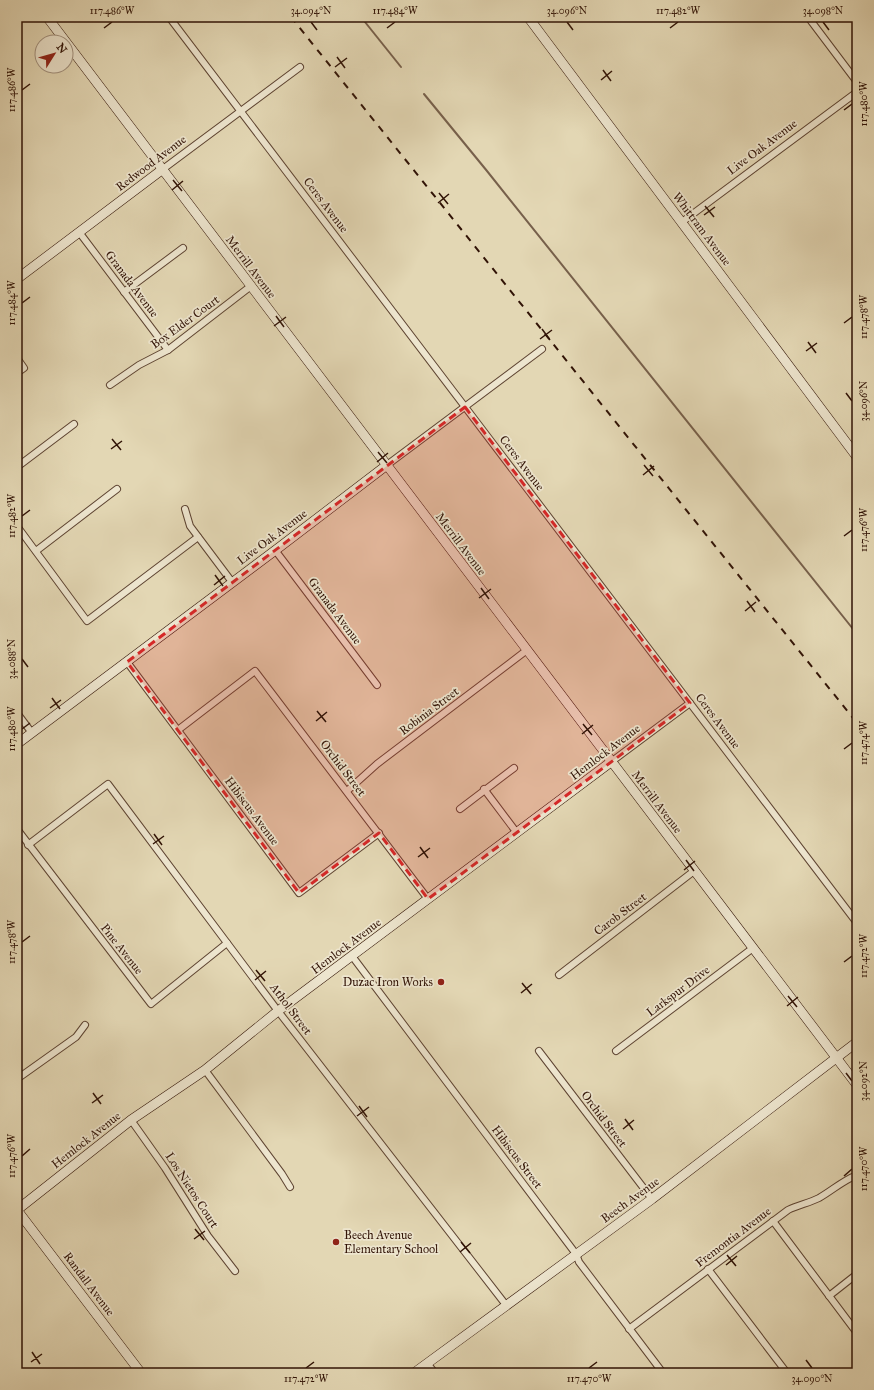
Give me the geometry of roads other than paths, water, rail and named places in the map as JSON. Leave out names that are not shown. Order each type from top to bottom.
[{"type":"street","name":"Merrill Avenue","points":[[47,17],[857,1085]]},
{"type":"street","name":"Ceres Avenue","points":[[169,17],[857,922]]},
{"type":"street","name":"Whittram Avenue","points":[[528,17],[857,457]]},
{"type":"street","points":[[808,17],[857,82]]},
{"type":"street","name":"Redwood Avenue","points":[[17,279],[300,67]]},
{"type":"street","name":"Live Oak Avenue","points":[[682,222],[857,92]]},
{"type":"street","name":"Granada Avenue","points":[[79,232],[168,350]]},
{"type":"street","points":[[124,292],[183,248]]},
{"type":"street","name":"Box Elder Court","points":[[110,385],[139,365],[168,350],[250,286]]},
{"type":"street","name":"Live Oak Avenue","points":[[17,744],[542,350]]},
{"type":"street","points":[[17,358],[24,368],[17,373]]},
{"type":"street","points":[[17,467],[74,424]]},
{"type":"street","points":[[36,552],[117,490]]},
{"type":"street","points":[[185,509],[190,526],[232,582]]},
{"type":"street","points":[[17,526],[87,620],[198,537]]},
{"type":"street","name":"Granada Avenue","points":[[276,550],[377,685]]},
{"type":"street","name":"Robinia Street","points":[[347,791],[378,764],[527,650]]},
{"type":"street","name":"Hibiscus Avenue","points":[[127,662],[299,893],[379,833]]},
{"type":"street","name":"Orchid Street","points":[[178,730],[255,671],[428,899]]},
{"type":"street","name":"Hemlock Avenue","points":[[17,1210],[131,1120],[205,1070],[278,1011],[690,703]]},
{"type":"street","points":[[17,713],[32,733]]},
{"type":"street","points":[[460,809],[484,789],[514,768]]},
{"type":"street","name":"Athol Street","points":[[28,844],[108,784],[278,1011],[506,1306]]},
{"type":"street","points":[[484,789],[517,832]]},
{"type":"street","name":"Pine Avenue","points":[[17,829],[151,1004],[228,943]]},
{"type":"street","name":"Carob Street","points":[[559,975],[694,871]]},
{"type":"street","name":"Larkspur Drive","points":[[616,1051],[753,948]]},
{"type":"street","name":"Hibiscus Street","points":[[352,956],[576,1254],[580,1262],[663,1373]]},
{"type":"street","points":[[17,1079],[76,1036],[85,1025]]},
{"type":"street","name":"Beech Avenue","points":[[414,1373],[652,1199],[857,1042]]},
{"type":"street","name":"Orchid Street","points":[[539,1051],[652,1199]]},
{"type":"street","points":[[205,1070],[290,1187]]},
{"type":"street","name":"Los Nietos Court","points":[[131,1120],[166,1168],[208,1236],[235,1271]]},
{"type":"street","name":"Fremontia Avenue","points":[[629,1329],[792,1208],[820,1197],[838,1184],[857,1175]]},
{"type":"street","name":"Randall Avenue","points":[[17,1210],[139,1372]]},
{"type":"street","points":[[773,1221],[857,1333]]},
{"type":"street","points":[[708,1269],[787,1373]]},
{"type":"street","points":[[829,1296],[857,1274]]},
{"type":"street","points":[[427,1363],[435,1373]]},
{"type":"waterway","points":[[361,17],[401,67]]},
{"type":"waterway","points":[[424,94],[857,634]]},
{"type":"railway","points":[[291,17],[857,723]]},
{"type":"place","name":"Duzac Iron Works","points":[[441,982]]},
{"type":"place","name":"Beech Avenue Elementary School","points":[[336,1242]]}]
